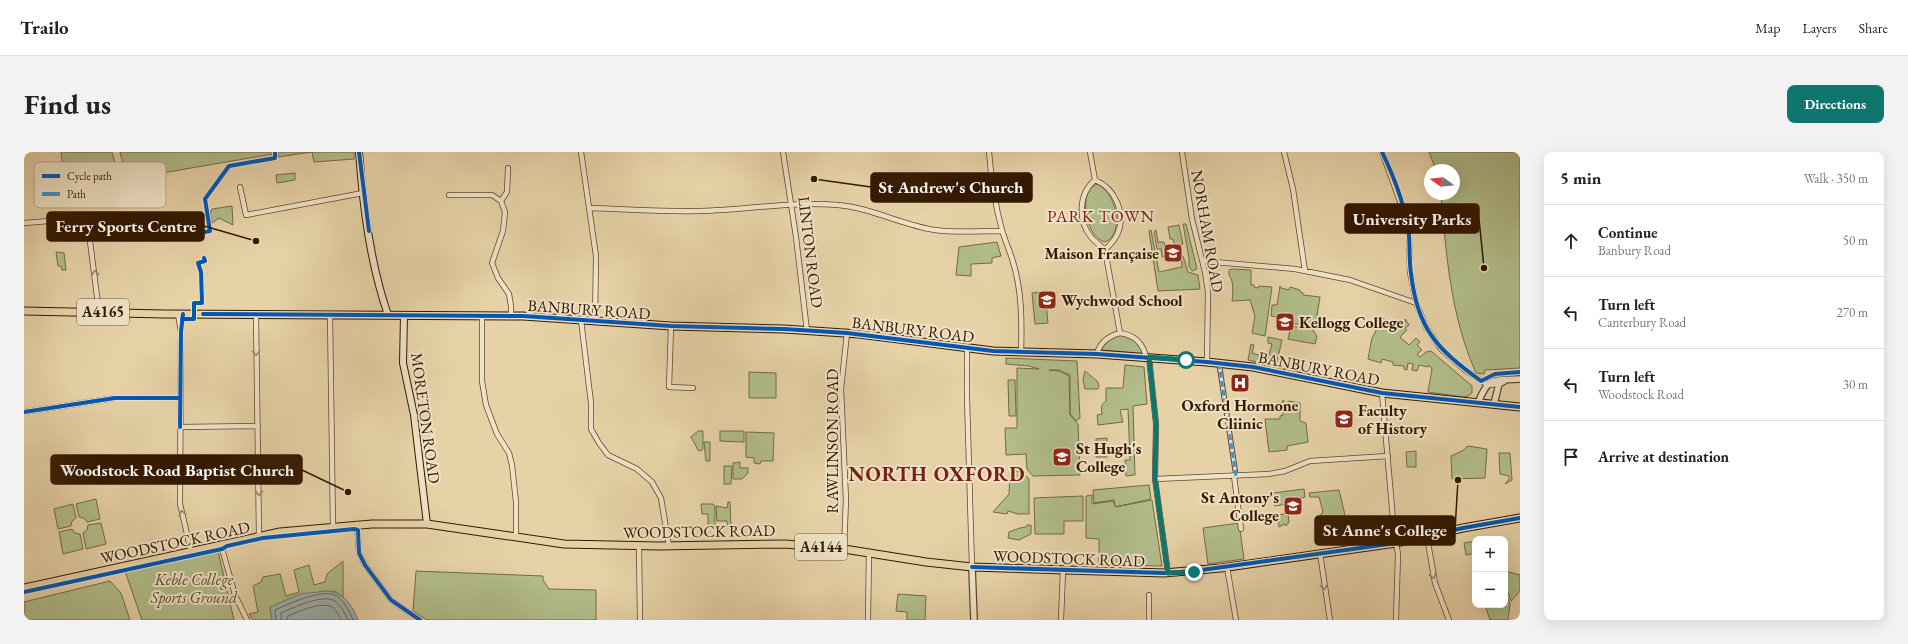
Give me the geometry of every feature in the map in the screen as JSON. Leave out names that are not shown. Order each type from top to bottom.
[{"type":"main road","points":[[359,152],[363,194],[374,262],[388,315]]},
{"type":"main road","name":"BANBURY ROAD","points":[[24,311],[178,314],[511,316],[671,326],[847,333],[1021,353],[1097,354],[1219,363],[1280,372],[1382,393],[1520,407]]},
{"type":"main road","name":"MORETON ROAD","points":[[404,316],[403,363],[414,415],[427,524]]},
{"type":"main road","name":"WOODSTOCK ROAD","points":[[24,588],[259,536],[297,530],[357,524],[427,524],[564,544],[639,546],[785,544],[869,552],[926,562],[972,567],[1168,573],[1227,567],[1398,543],[1463,528],[1520,518]]},
{"type":"street","points":[[581,152],[596,256],[595,321]]},
{"type":"street","name":"LINTON ROAD","points":[[784,152],[792,204],[807,331]]},
{"type":"street","points":[[989,152],[990,171],[1002,231],[1013,262],[1018,284],[1022,322],[1021,353]]},
{"type":"street","points":[[1090,152],[1094,180],[1085,192],[1082,203],[1082,217],[1091,238],[1105,250],[1120,333]]},
{"type":"street","name":"NORHAM ROAD","points":[[1182,152],[1192,219],[1203,261],[1208,292],[1207,362]]},
{"type":"street","points":[[1284,152],[1293,189],[1305,271]]},
{"type":"street","points":[[1382,152],[1402,207],[1409,235],[1410,272],[1416,304],[1426,327],[1441,349],[1465,370],[1488,385],[1499,384],[1507,380]]},
{"type":"street","points":[[501,201],[507,192],[508,168]]},
{"type":"street","points":[[1094,180],[1108,187],[1116,200],[1119,209],[1120,220],[1118,234],[1105,250]]},
{"type":"street","points":[[240,187],[246,215],[363,194]]},
{"type":"street","points":[[449,196],[492,195],[501,201],[505,212],[503,231],[492,263],[498,278],[509,294],[511,316]]},
{"type":"street","points":[[590,208],[699,211],[792,204],[840,206],[866,210],[934,230],[967,232],[1002,231]]},
{"type":"street","points":[[24,223],[87,218],[99,312]]},
{"type":"street","points":[[1203,261],[1305,271],[1350,280],[1416,304]]},
{"type":"street","points":[[178,314],[180,332],[180,504],[191,551]]},
{"type":"street","points":[[256,314],[259,536]]},
{"type":"street","points":[[330,315],[333,527]]},
{"type":"street","points":[[482,316],[482,381],[486,405],[497,434],[509,453],[512,465],[516,502],[516,537]]},
{"type":"street","points":[[581,320],[591,403],[591,429],[599,444],[608,455],[637,469],[652,482],[660,498],[669,546]]},
{"type":"street","points":[[671,326],[669,387],[693,388]]},
{"type":"street","name":"RAWLINSON ROAD","points":[[844,549],[846,500],[841,389],[847,333]]},
{"type":"street","points":[[1097,354],[1098,348],[1105,340],[1120,333],[1133,337],[1139,342],[1148,357],[1156,424],[1155,479],[1168,573]]},
{"type":"street","points":[[967,348],[967,398],[974,620]]},
{"type":"street","points":[[1219,363],[1241,529]]},
{"type":"street","points":[[1478,403],[1488,385],[1497,379],[1520,379]]},
{"type":"street","points":[[1494,404],[1499,384]]},
{"type":"street","points":[[1382,393],[1395,534],[1398,543],[1396,620]]},
{"type":"street","points":[[24,412],[115,398],[180,398]]},
{"type":"street","points":[[180,427],[258,426]]},
{"type":"street","points":[[1155,479],[1269,474],[1285,471],[1310,461],[1388,456]]},
{"type":"street","points":[[357,524],[359,553],[365,565],[391,600],[420,620]]},
{"type":"street","points":[[1427,537],[1435,583],[1449,620]]},
{"type":"street","points":[[221,545],[234,595],[247,620]]},
{"type":"street","points":[[639,546],[640,620]]},
{"type":"street","points":[[868,620],[869,552]]},
{"type":"street","points":[[1320,553],[1330,620]]},
{"type":"street","points":[[1227,567],[1236,620]]},
{"type":"street","points":[[1061,620],[1062,570]]},
{"type":"street","points":[[1149,595],[1149,620]]},
{"type":"green space","points":[[61,152],[112,152],[114,162],[62,162]]},
{"type":"green space","points":[[120,152],[273,152],[273,154],[166,172],[166,162],[123,162]]},
{"type":"green space","points":[[278,152],[312,152],[278,157]]},
{"type":"green space","points":[[312,152],[354,152],[354,159],[314,162]]},
{"type":"green space","points":[[1429,152],[1520,152],[1520,368],[1485,370],[1484,374],[1476,373],[1455,308],[1445,240],[1442,200],[1460,200],[1460,164],[1434,164]]},
{"type":"green space","points":[[295,173],[295,180],[277,183],[276,175]]},
{"type":"green space","points":[[1098,184],[1110,195],[1116,213],[1115,231],[1111,238],[1105,242],[1098,239],[1093,232],[1088,223],[1086,213],[1087,194],[1091,187]]},
{"type":"green space","points":[[232,206],[233,225],[219,218],[212,223],[210,214],[212,209]]},
{"type":"green space","points":[[1183,224],[1186,224],[1197,269],[1192,271],[1189,267],[1189,258]]},
{"type":"green space","points":[[1179,225],[1183,244],[1175,246],[1173,239],[1170,239],[1168,227]]},
{"type":"green space","points":[[1151,230],[1159,272],[1182,267],[1181,256],[1183,256],[1188,272],[1198,275],[1200,289],[1158,291],[1149,231]]},
{"type":"green space","points":[[1156,230],[1158,242],[1164,242],[1167,256],[1162,257],[1161,249],[1157,249],[1154,232]]},
{"type":"green space","points":[[997,242],[1001,256],[992,258],[992,263],[971,264],[971,276],[956,275],[959,247]]},
{"type":"green space","points":[[56,252],[64,253],[66,270],[62,270],[61,266],[58,266]]},
{"type":"green space","points":[[1229,270],[1251,270],[1251,285],[1254,285],[1254,287],[1272,287],[1265,336],[1252,333],[1255,316],[1250,300],[1232,301],[1233,287]]},
{"type":"green space","points":[[1280,286],[1281,288],[1289,290],[1290,287],[1300,290],[1303,295],[1320,297],[1315,327],[1291,323],[1292,320],[1271,316],[1272,305],[1277,305]]},
{"type":"green space","points":[[1045,292],[1048,323],[1035,324],[1032,293]]},
{"type":"green space","points":[[1383,318],[1390,324],[1387,328],[1392,333],[1405,322],[1405,319],[1409,325],[1405,328],[1407,330],[1400,337],[1409,345],[1416,338],[1420,342],[1417,345],[1422,350],[1417,354],[1420,357],[1426,352],[1431,351],[1472,386],[1472,393],[1463,397],[1428,392],[1432,369],[1429,365],[1428,367],[1419,365],[1417,371],[1412,370],[1413,364],[1408,363],[1407,370],[1404,369],[1404,366],[1393,365],[1393,362],[1382,359],[1381,363],[1368,359],[1372,338]]},
{"type":"green space","points":[[1291,326],[1313,330],[1317,336],[1315,344],[1288,339]]},
{"type":"green space","points":[[1120,335],[1128,337],[1134,341],[1144,354],[1101,350],[1114,337]]},
{"type":"green space","points":[[1268,337],[1282,340],[1276,366],[1248,360],[1251,344],[1254,345],[1252,353],[1268,358],[1272,344],[1268,343]]},
{"type":"green space","points":[[1006,358],[1077,361],[1080,418],[1076,421],[1070,414],[1070,375],[1059,370],[1049,370],[1059,371],[1069,376],[1070,415],[1078,424],[1080,475],[1033,476],[1027,469],[1026,454],[1006,455],[1005,428],[1017,428],[1017,368],[1039,369],[1029,366],[1006,364]]},
{"type":"green space","points":[[1125,365],[1144,367],[1147,404],[1133,406],[1135,475],[1126,476],[1125,460],[1130,460],[1128,409],[1120,410],[1123,422],[1098,425],[1097,415],[1102,414],[1102,406],[1106,401],[1106,388],[1123,388]]},
{"type":"green space","points":[[1085,371],[1097,381],[1099,385],[1098,389],[1085,389],[1083,380]]},
{"type":"green space","points":[[749,372],[776,373],[776,398],[749,398]]},
{"type":"green space","points":[[1008,380],[1015,380],[1016,416],[1009,416]]},
{"type":"green space","points":[[1283,400],[1286,403],[1289,401],[1300,403],[1300,421],[1306,423],[1308,442],[1287,446],[1287,450],[1269,452],[1265,419],[1280,419],[1280,416],[1283,415],[1282,405],[1279,405],[1278,402],[1282,403]]},
{"type":"green space","points":[[698,431],[703,431],[703,449],[701,451],[698,450],[691,437]]},
{"type":"green space","points":[[720,431],[744,431],[744,442],[720,441]]},
{"type":"green space","points":[[746,432],[774,433],[773,461],[761,461],[760,464],[754,463],[754,458],[746,457]]},
{"type":"green space","points":[[1107,438],[1107,457],[1096,457],[1096,439]]},
{"type":"green space","points":[[704,442],[710,442],[710,461],[706,461]]},
{"type":"green space","points":[[1468,446],[1487,449],[1485,478],[1452,479],[1451,456],[1462,451]]},
{"type":"green space","points":[[1416,451],[1416,467],[1407,467],[1406,452]]},
{"type":"green space","points":[[1499,453],[1510,453],[1512,480],[1505,484],[1509,479],[1509,476],[1500,474]]},
{"type":"green space","points":[[740,462],[740,468],[748,468],[748,473],[742,479],[733,479],[733,463]]},
{"type":"green space","points":[[724,466],[732,466],[731,484],[724,484]]},
{"type":"green space","points":[[1024,471],[1024,474],[1029,479],[1029,514],[1018,514],[1008,511],[1007,514],[993,512],[1009,494],[1010,472]]},
{"type":"green space","points":[[1149,485],[1151,499],[1115,507],[1152,500],[1162,566],[1099,565],[1099,539],[1086,538],[1086,496],[1092,495],[1092,504],[1113,501],[1115,506],[1114,500],[1094,503],[1093,490]]},
{"type":"green space","points":[[1304,489],[1305,497],[1287,502],[1287,504],[1275,506],[1273,493]]},
{"type":"green space","points":[[1339,490],[1346,519],[1323,523],[1321,514],[1323,512],[1319,497],[1310,497],[1309,493]]},
{"type":"green space","points":[[1083,496],[1083,521],[1064,521],[1064,534],[1035,534],[1034,498]]},
{"type":"green space","points":[[96,499],[100,519],[87,522],[84,518],[79,517],[76,504]]},
{"type":"green space","points":[[728,502],[730,502],[731,528],[728,527],[727,521],[717,521],[716,506],[727,508]]},
{"type":"green space","points":[[73,504],[76,518],[72,521],[71,526],[58,529],[54,509]]},
{"type":"green space","points":[[701,504],[713,504],[715,506],[715,526],[708,526],[708,514],[702,514]]},
{"type":"green space","points":[[1288,513],[1289,522],[1286,526],[1285,524],[1279,527],[1278,515]]},
{"type":"green space","points":[[101,523],[106,544],[86,549],[83,533],[87,530],[88,525]]},
{"type":"green space","points":[[1239,523],[1244,559],[1208,564],[1203,528]]},
{"type":"green space","points":[[1027,525],[1031,525],[1031,534],[1019,540],[1008,538],[1009,532],[1026,527]]},
{"type":"green space","points":[[72,529],[75,533],[80,534],[83,549],[63,554],[59,532]]},
{"type":"green space","points":[[1472,542],[1472,554],[1466,555],[1464,543]]},
{"type":"green space","name":"Keble College Sports Ground","points":[[218,551],[234,620],[142,620],[125,571]]},
{"type":"green space","points":[[343,561],[343,597],[335,591],[284,602],[270,607],[272,620],[253,620],[249,614],[258,612],[253,586],[261,582],[263,577],[280,574],[286,596],[299,592],[294,570],[309,565],[314,585],[325,582],[327,574]]},
{"type":"green space","points":[[416,571],[543,576],[543,580],[549,589],[596,590],[596,620],[427,620],[413,611]]},
{"type":"green space","points":[[1508,572],[1520,575],[1520,591],[1511,601],[1508,592]]},
{"type":"green space","points":[[110,581],[121,593],[130,620],[24,620],[24,602]]},
{"type":"green space","points":[[898,594],[926,596],[925,620],[907,620],[907,612],[896,611]]},
{"type":"green space","points":[[1508,598],[1510,604],[1508,620],[1490,620],[1486,608],[1508,608]]},
{"type":"water","points":[[326,591],[337,593],[342,596],[350,604],[358,620],[272,620],[270,607],[300,594]]},
{"type":"marked path","points":[[1219,363],[1236,476]]},
{"type":"cycle path","points":[[200,233],[210,231],[205,199],[229,166],[275,158],[275,152]]},
{"type":"cycle path","points":[[359,152],[369,231]]},
{"type":"cycle path","points":[[1382,152],[1395,182],[1407,225],[1409,236],[1410,268],[1418,309],[1432,336],[1441,348],[1481,381],[1495,374],[1520,372]]},
{"type":"cycle path","points":[[182,319],[194,319],[194,303],[202,303],[201,272],[198,263],[205,261],[204,258]]},
{"type":"cycle path","points":[[180,427],[181,332],[183,314]]},
{"type":"cycle path","points":[[203,314],[523,316],[671,326],[784,329],[847,333],[993,351],[1097,354],[1253,367],[1382,393],[1520,407]]},
{"type":"cycle path","points":[[24,412],[115,398],[180,398]]},
{"type":"cycle path","points":[[972,567],[1164,573],[1194,571],[1396,543],[1463,528],[1520,518]]},
{"type":"cycle path","points":[[24,592],[222,549],[227,546],[263,538],[354,529],[358,530],[359,553],[365,565],[391,600],[420,620]]},
{"type":"place","name":"St Andrew's Church","points":[[814,179]]},
{"type":"place","name":"Ferry Sports Centre","points":[[256,241]]},
{"type":"place","name":"Maison Française","points":[[1173,253]]},
{"type":"place","name":"University Parks","points":[[1484,268]]},
{"type":"place","name":"Wychwood School","points":[[1047,300]]},
{"type":"place","name":"Kellogg College","points":[[1285,322]]},
{"type":"place","name":"Oxford Hormone Cliinic","points":[[1240,383]]},
{"type":"place","name":"Faculty of History","points":[[1344,419]]},
{"type":"place","name":"St Hugh's College","points":[[1062,457]]},
{"type":"place","name":"St Anne's College","points":[[1458,480]]},
{"type":"place","name":"Woodstock Road Baptist Church","points":[[348,492]]},
{"type":"place","name":"St Antony's College","points":[[1293,506]]},
{"type":"district","name":"PARK TOWN","points":[[1101,216]]},
{"type":"district","name":"NORTH OXFORD","points":[[937,474]]},
{"type":"route","points":[[1186,360],[1149,357],[1157,441],[1155,462],[1157,502],[1168,573],[1194,572]]}]
